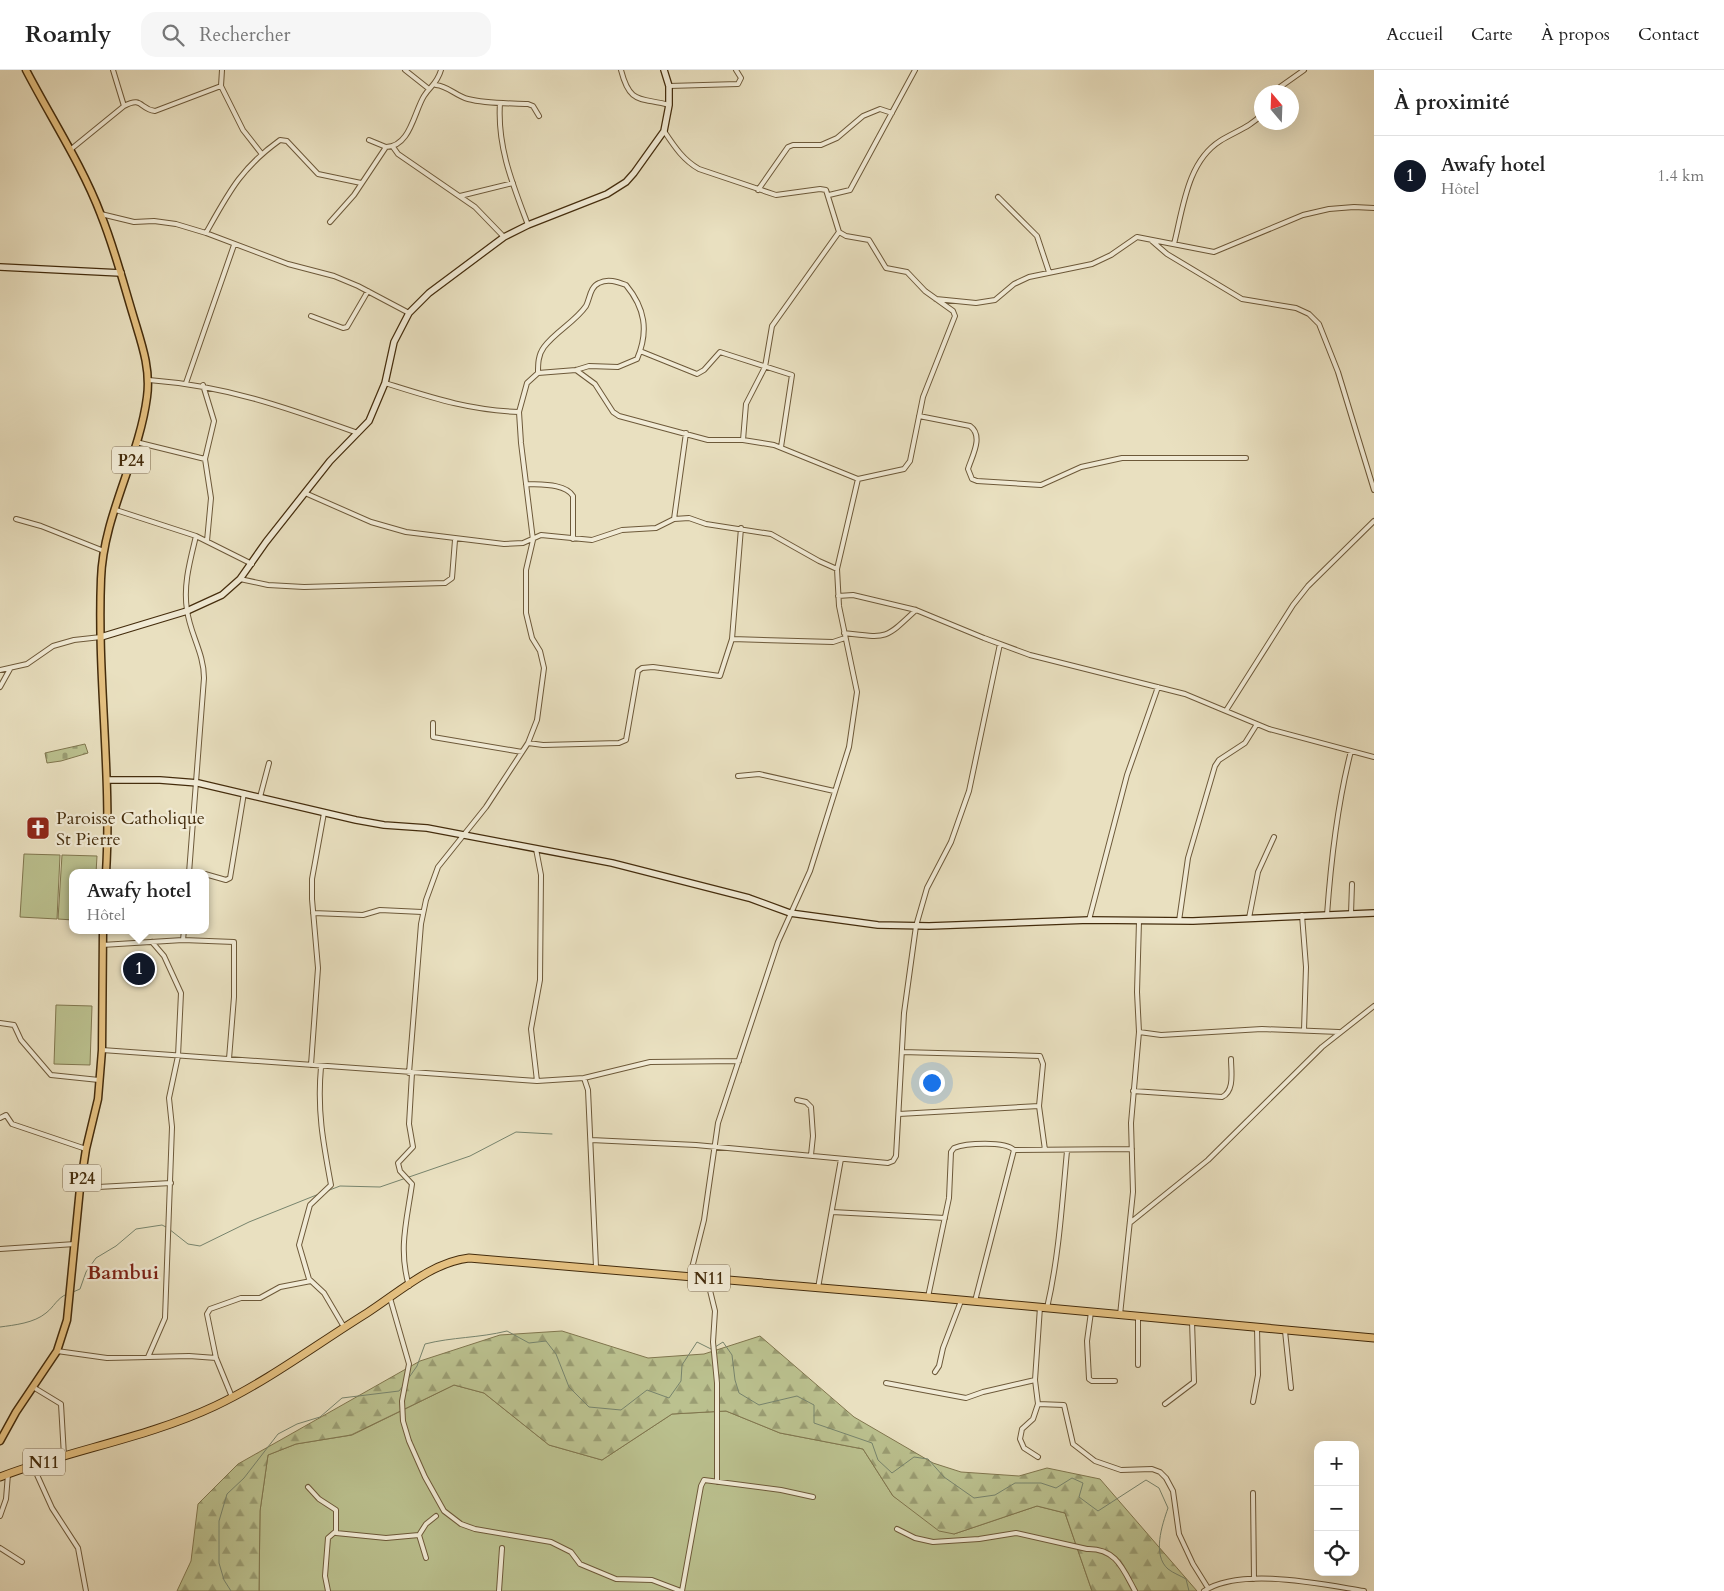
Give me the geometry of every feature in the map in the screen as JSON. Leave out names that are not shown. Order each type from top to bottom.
[{"type":"highway","name":"N11","points":[[0,1477],[170,1423],[232,1397],[442,1266],[469,1258],[596,1267],[1374,1338]]},
{"type":"main road","name":"P24","points":[[26,70],[70,150],[101,214],[145,353],[149,380],[144,412],[104,551],[101,578],[101,699],[107,780],[106,869]]},
{"type":"main road","name":"P24","points":[[0,1441],[16,1412],[57,1351],[70,1303],[80,1188],[86,1149],[98,1099],[102,1050],[103,934]]},
{"type":"street","points":[[113,70],[124,106]]},
{"type":"street","points":[[222,70],[221,86],[243,130],[260,154]]},
{"type":"street","points":[[405,70],[429,89]]},
{"type":"street","points":[[436,85],[441,70]]},
{"type":"street","points":[[621,70],[625,87],[633,96],[644,102],[669,106]]},
{"type":"street","points":[[0,670],[27,664],[53,646],[74,640],[101,637],[187,611],[222,595],[240,580],[330,461],[369,421],[385,383],[390,352],[409,313],[429,293],[504,237],[617,188],[634,173],[664,131],[669,106],[669,86],[664,70]]},
{"type":"street","points":[[669,86],[738,84],[741,78],[736,70]]},
{"type":"street","points":[[829,195],[850,190],[915,70]]},
{"type":"street","points":[[1283,85],[1304,70]]},
{"type":"street","points":[[369,140],[386,147],[392,147],[401,141],[412,125],[418,108],[429,89],[436,85],[442,85],[456,95],[469,100],[528,104],[533,106],[539,116]]},
{"type":"street","points":[[70,150],[124,106],[137,101],[152,111],[159,110],[221,86]]},
{"type":"street","points":[[500,103],[499,131],[503,154],[528,225]]},
{"type":"street","points":[[758,190],[788,147],[793,145],[821,145],[837,138],[863,116],[880,109],[892,113]]},
{"type":"street","points":[[1174,244],[1190,182],[1196,167],[1218,142],[1254,121]]},
{"type":"street","points":[[664,131],[689,163],[758,190],[776,195],[824,189],[829,195],[838,232],[772,326],[765,367],[746,404],[743,440]]},
{"type":"street","points":[[206,234],[236,180],[260,154],[283,139],[318,174],[362,183]]},
{"type":"street","points":[[330,222],[362,183],[386,147]]},
{"type":"street","points":[[392,147],[475,207],[504,237]]},
{"type":"street","points":[[460,196],[513,183]]},
{"type":"street","points":[[998,197],[1037,236],[1049,272]]},
{"type":"street","points":[[1152,241],[1214,252],[1303,216],[1354,206],[1374,208]]},
{"type":"street","points":[[101,214],[134,222],[154,221],[176,224],[288,264],[334,276],[368,290],[409,313]]},
{"type":"street","points":[[576,370],[595,384],[613,412],[619,416],[720,441],[743,440],[781,447],[795,455],[858,479],[908,466],[923,396],[955,316],[953,311],[918,286],[907,272],[886,268],[869,240],[846,236],[838,232]]},
{"type":"street","points":[[936,299],[984,303],[995,300],[1014,284],[1049,272],[1074,269],[1092,264],[1111,255],[1137,237],[1144,237],[1152,241],[1167,254],[1242,299],[1296,308],[1309,314],[1319,324],[1338,372],[1372,473],[1374,490]]},
{"type":"street","points":[[186,383],[234,245]]},
{"type":"street","points":[[0,267],[121,273]]},
{"type":"street","points":[[409,1286],[402,1259],[405,1222],[412,1184],[400,1171],[398,1163],[402,1156],[413,1148],[410,1124],[410,1073],[422,912],[438,867],[465,834],[528,743],[537,720],[544,668],[540,652],[532,638],[526,613],[526,570],[533,540],[519,412],[526,383],[538,373],[576,370],[585,366],[606,368],[628,364],[637,359],[645,325],[643,311],[626,285],[608,281],[593,287],[586,305],[579,315],[543,347],[539,355],[538,373]]},
{"type":"street","points":[[311,316],[343,328],[347,327],[368,290]]},
{"type":"street","points":[[640,351],[697,374],[704,370],[720,352],[787,373],[793,378],[781,447]]},
{"type":"street","points":[[149,380],[203,385],[274,403],[358,434]]},
{"type":"street","points":[[385,383],[482,410],[519,412]]},
{"type":"street","points":[[203,385],[214,421],[205,458],[211,498],[207,541]]},
{"type":"street","points":[[919,416],[970,426],[974,429],[978,439],[968,469],[972,479],[977,482],[1041,485],[1081,467],[1122,458],[1246,458]]},
{"type":"street","points":[[674,519],[686,433]]},
{"type":"street","points":[[136,442],[205,458]]},
{"type":"street","points":[[690,1276],[704,1220],[718,1123],[790,913],[810,871],[849,747],[857,692],[838,596],[837,568],[858,479]]},
{"type":"street","points":[[526,484],[564,488],[570,492],[573,496],[573,538]]},
{"type":"street","points":[[305,493],[371,522],[406,532],[455,540],[517,544],[533,540],[541,535],[592,540],[622,530],[656,528],[674,519],[689,518],[706,524],[771,534],[819,561],[837,568]]},
{"type":"street","points":[[116,510],[196,536],[252,564]]},
{"type":"street","points":[[16,519],[41,526],[104,551]]},
{"type":"street","points":[[1226,709],[1293,605],[1308,586],[1374,521]]},
{"type":"street","points":[[528,743],[558,745],[619,743],[626,740],[638,671],[642,668],[653,667],[720,676],[732,639],[741,528]]},
{"type":"street","points":[[189,869],[198,783],[204,661],[187,611],[186,580],[196,536]]},
{"type":"street","points":[[240,580],[268,586],[304,587],[445,582],[452,578],[455,540]]},
{"type":"street","points":[[838,596],[853,596],[916,610],[1000,644],[1075,667],[1185,694],[1226,709],[1269,729],[1374,757]]},
{"type":"street","points":[[732,639],[833,642],[845,636],[884,636],[892,632],[916,610]]},
{"type":"street","points":[[591,1140],[714,1146],[888,1163],[893,1161],[896,1156],[907,980],[916,926],[926,888],[951,842],[969,791],[1000,644]]},
{"type":"street","points":[[0,688],[10,669]]},
{"type":"street","points":[[1089,920],[1127,775],[1158,687]]},
{"type":"street","points":[[433,723],[433,737],[522,752]]},
{"type":"street","points":[[1179,921],[1188,858],[1215,766],[1219,760],[1245,743],[1257,724]]},
{"type":"street","points":[[1327,915],[1339,799],[1351,751]]},
{"type":"street","points":[[260,798],[269,763]]},
{"type":"street","points":[[738,776],[758,774],[834,791]]},
{"type":"street","points":[[107,780],[160,780],[198,783],[324,813],[384,825],[427,828],[465,834],[649,872],[749,898],[790,913],[878,925],[916,926],[1089,920],[1179,921],[1374,913]]},
{"type":"street","points":[[209,875],[226,880],[230,878],[244,793]]},
{"type":"street","points":[[311,1065],[318,968],[312,879],[324,813]]},
{"type":"street","points":[[1249,918],[1258,872],[1274,837]]},
{"type":"street","points":[[536,849],[541,875],[540,980],[532,1035],[537,1081]]},
{"type":"street","points":[[1351,914],[1352,884]]},
{"type":"street","points":[[313,913],[363,915],[380,910],[422,912]]},
{"type":"street","points":[[1302,915],[1306,967],[1304,1030]]},
{"type":"street","points":[[1120,1315],[1131,1222],[1134,1091],[1139,1032],[1137,992],[1139,921]]},
{"type":"street","points":[[183,940],[184,934]]},
{"type":"street","points":[[102,945],[183,940],[232,942],[235,944],[230,1059]]},
{"type":"street","points":[[148,1357],[165,1318],[171,1183],[172,1112],[169,1098],[178,1056],[181,993],[164,956],[152,942]]},
{"type":"street","points":[[1131,1222],[1208,1160],[1340,1032],[1374,1006]]},
{"type":"street","points":[[0,1023],[14,1025],[21,1040],[51,1076],[99,1080]]},
{"type":"street","points":[[1139,1032],[1174,1035],[1236,1030],[1340,1032]]},
{"type":"street","points":[[102,1050],[537,1081],[584,1078],[650,1062],[738,1061]]},
{"type":"street","points":[[902,1052],[1040,1056],[1042,1064],[1039,1106],[1045,1150]]},
{"type":"street","points":[[1134,1091],[1222,1096],[1227,1094],[1230,1088],[1231,1059]]},
{"type":"street","points":[[321,1067],[318,1103],[321,1130],[332,1185],[310,1205],[299,1245],[311,1281],[324,1293],[344,1327]]},
{"type":"street","points":[[584,1078],[588,1090],[596,1267]]},
{"type":"street","points":[[797,1100],[806,1102],[811,1107],[813,1136],[811,1155]]},
{"type":"street","points":[[899,1114],[1039,1106]]},
{"type":"street","points":[[0,1118],[6,1115],[12,1124],[86,1149]]},
{"type":"street","points":[[928,1297],[949,1198],[951,1152],[954,1148],[1005,1144],[1014,1150],[1132,1149]]},
{"type":"street","points":[[975,1301],[1014,1150]]},
{"type":"street","points":[[1038,1457],[1024,1448],[1020,1439],[1022,1429],[1033,1419],[1038,1404],[1035,1380],[1043,1308],[1061,1230],[1066,1150]]},
{"type":"street","points":[[818,1288],[841,1159]]},
{"type":"street","points":[[80,1188],[171,1183]]},
{"type":"street","points":[[832,1212],[945,1218]]},
{"type":"street","points":[[0,1249],[75,1244]]},
{"type":"street","points":[[707,1278],[715,1311],[713,1342],[717,1383],[716,1482]]},
{"type":"street","points":[[232,1397],[216,1358],[207,1314],[210,1309],[241,1298],[260,1298],[280,1287],[311,1281]]},
{"type":"street","points":[[390,1298],[409,1364],[402,1401],[403,1421],[422,1470],[444,1511],[461,1524],[475,1529],[551,1542],[571,1552],[580,1564],[616,1579],[652,1580],[682,1591],[701,1486],[704,1480],[781,1490],[813,1497]]},
{"type":"street","points":[[935,1372],[939,1366],[943,1348],[961,1301]]},
{"type":"street","points":[[1091,1312],[1087,1341],[1089,1379],[1092,1381],[1115,1381]]},
{"type":"street","points":[[1138,1316],[1138,1365]]},
{"type":"street","points":[[1165,1404],[1194,1382],[1192,1321]]},
{"type":"street","points":[[1253,1402],[1258,1375],[1257,1328]]},
{"type":"street","points":[[1285,1331],[1291,1388]]},
{"type":"street","points":[[57,1351],[107,1358],[216,1358]]},
{"type":"street","points":[[886,1383],[966,1398],[983,1392],[1035,1380]]},
{"type":"street","points":[[33,1387],[61,1404],[64,1456]]},
{"type":"street","points":[[1038,1404],[1064,1405],[1073,1444],[1095,1462],[1121,1470],[1152,1469],[1160,1472],[1166,1478],[1173,1491],[1179,1534],[1206,1590],[1230,1581],[1254,1579],[1364,1591]]},
{"type":"street","points":[[33,1465],[52,1508],[78,1548],[86,1591]]},
{"type":"street","points":[[0,1516],[6,1498],[8,1474]]},
{"type":"street","points":[[308,1487],[319,1499],[336,1510],[335,1532],[328,1538],[325,1576],[328,1591]]},
{"type":"street","points":[[1253,1493],[1254,1579]]},
{"type":"street","points":[[426,1558],[419,1536],[426,1524],[436,1516]]},
{"type":"street","points":[[897,1529],[915,1538],[933,1542],[979,1539],[1016,1533],[1087,1549],[1097,1548],[1115,1556],[1136,1591]]},
{"type":"street","points":[[335,1532],[367,1537],[419,1536]]},
{"type":"street","points":[[0,1548],[22,1562]]},
{"type":"street","points":[[499,1591],[502,1548]]},
{"type":"green space","points":[[85,744],[88,753],[47,763],[45,753]]},
{"type":"green space","points":[[24,854],[60,855],[57,919],[20,917]]},
{"type":"green space","points":[[62,855],[97,856],[96,869],[69,869],[69,920],[58,919]]},
{"type":"green space","points":[[56,1005],[92,1006],[90,1065],[54,1064]]},
{"type":"green space","points":[[562,1331],[648,1358],[704,1354],[760,1336],[854,1417],[933,1463],[961,1472],[1019,1476],[1047,1468],[1100,1479],[1197,1591],[1092,1591],[1065,1513],[1037,1506],[954,1534],[939,1531],[893,1496],[863,1449],[780,1433],[726,1411],[672,1414],[602,1460],[549,1445],[484,1393],[454,1385],[351,1435],[296,1444],[268,1455],[260,1511],[259,1591],[177,1591],[191,1561],[198,1504],[238,1464],[420,1361],[500,1335]]},
{"type":"green space","points":[[454,1385],[484,1393],[549,1445],[602,1460],[672,1414],[726,1411],[780,1433],[863,1449],[893,1496],[954,1534],[1037,1506],[1065,1513],[1092,1591],[259,1591],[260,1511],[268,1455],[296,1444],[352,1435]]},
{"type":"waterway","points":[[327,1191],[340,1186],[380,1187],[470,1156],[516,1132],[552,1134]]},
{"type":"waterway","points":[[169,1229],[188,1244],[200,1246],[249,1222],[319,1194]]},
{"type":"waterway","points":[[73,1292],[80,1289],[86,1272],[96,1258],[116,1246],[136,1229],[162,1225],[166,1227]]},
{"type":"waterway","points":[[0,1327],[36,1319],[46,1313],[67,1294]]},
{"type":"waterway","points":[[408,1379],[417,1366],[425,1344],[507,1331],[529,1343],[546,1341],[556,1354],[569,1387],[589,1407],[621,1410],[647,1390],[669,1398],[681,1381],[682,1365],[697,1342],[711,1349]]},
{"type":"waterway","points":[[715,1347],[723,1342],[732,1355],[735,1380],[739,1393],[759,1405],[797,1396],[814,1405],[814,1423],[872,1443],[878,1460],[892,1473],[914,1457],[928,1459],[944,1477],[974,1498],[995,1495],[1015,1483],[1041,1483],[1056,1488],[1072,1478],[1083,1483],[1079,1497],[1098,1511],[1146,1480],[1159,1488],[1168,1508],[1160,1540],[1160,1556],[1168,1569],[1186,1579],[1189,1591]]},
{"type":"waterway","points":[[231,1591],[224,1580],[219,1563],[219,1521],[227,1494],[244,1478],[278,1434],[297,1424],[320,1417],[342,1398],[399,1391],[403,1386]]},
{"type":"place","name":"Paroisse Catholique St Pierre","points":[[38,828]]},
{"type":"place","name":"Awafy hotel","points":[[139,969]]},
{"type":"district","name":"Bambui","points":[[123,1272]]}]
